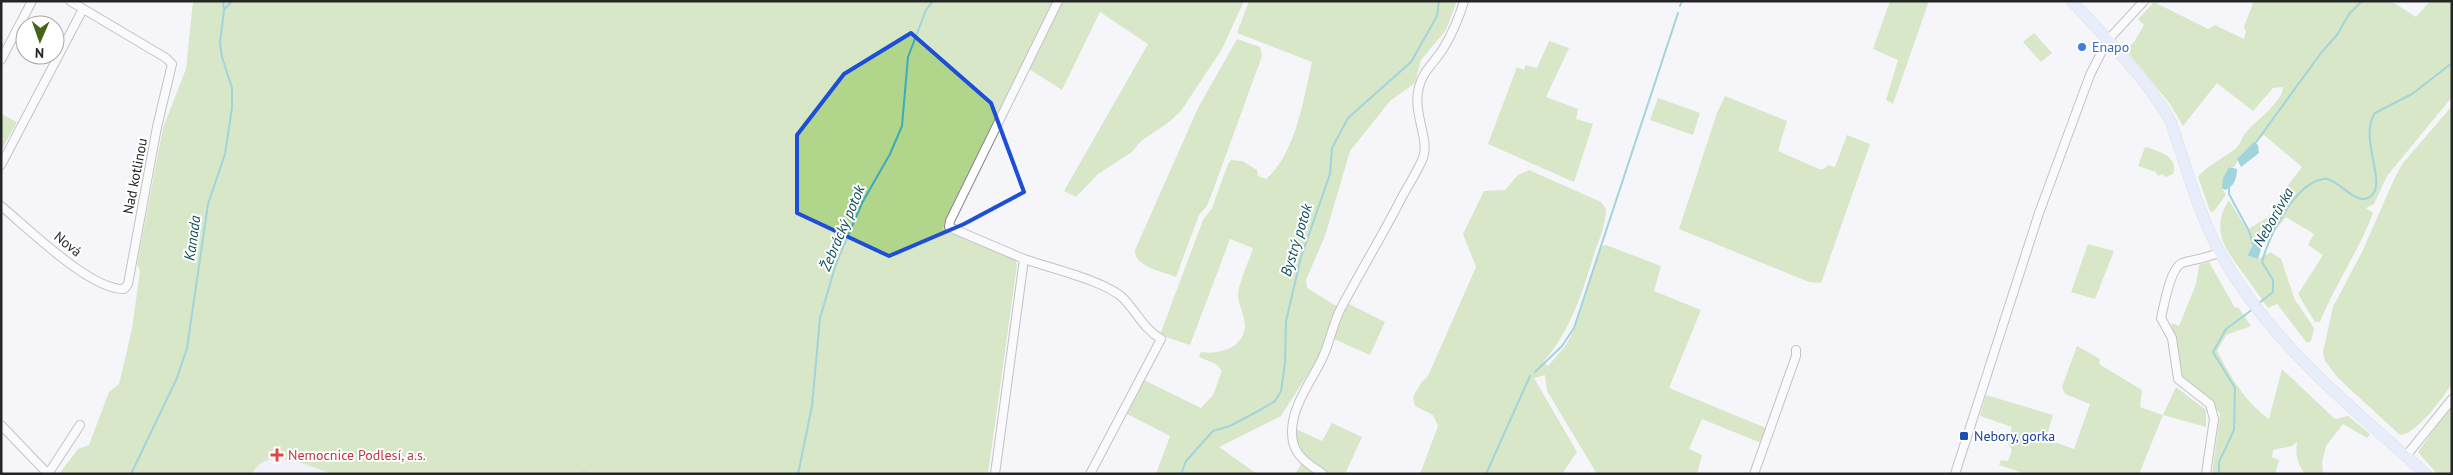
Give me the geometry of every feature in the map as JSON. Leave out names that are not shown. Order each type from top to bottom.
[{"type":"main road","points":[[2072,1],[2150,90],[2171,122],[2201,211],[2220,252],[2250,298],[2269,322],[2324,382],[2426,474]]},
{"type":"street","points":[[1,60],[32,1]]},
{"type":"street","points":[[1,165],[83,9],[70,1]]},
{"type":"street","points":[[1058,1],[950,221],[949,227],[1024,260],[1104,286],[1124,299],[1146,328],[1161,339],[1090,474]]},
{"type":"street","points":[[1323,474],[1306,462],[1295,449],[1292,430],[1294,422],[1306,386],[1330,342],[1340,309],[1382,236],[1423,156],[1424,140],[1416,108],[1419,86],[1424,72],[1442,51],[1453,31],[1464,1]]},
{"type":"street","points":[[1955,474],[2039,213],[2090,75],[2107,41],[2144,1]]},
{"type":"street","name":"Nad kotlinou","points":[[83,9],[166,58],[172,64],[173,69],[157,127],[128,284],[124,289]]},
{"type":"street","name":"Nová","points":[[1,206],[95,281],[124,289]]},
{"type":"street","points":[[2206,474],[2214,419],[2210,404],[2178,379],[2172,338],[2161,318],[2174,270],[2182,263],[2204,259],[2220,252]]},
{"type":"street","points":[[994,474],[1024,260]]},
{"type":"street","points":[[1754,474],[1796,356],[1796,350]]},
{"type":"street","points":[[2406,456],[2452,399]]},
{"type":"street","points":[[1,425],[48,474],[80,425]]},
{"type":"highlighted area","points":[[911,33],[991,103],[1024,192],[964,224],[889,256],[797,213],[797,135],[844,74]]},
{"type":"shaded area","name":"Nemocnice Podlesí, a.s.","points":[[246,437],[381,474],[235,474]]},
{"type":"green space","points":[[193,1],[1055,1],[943,229],[1015,260],[1017,265],[988,474],[332,474],[289,460],[277,459],[267,460],[259,465],[252,474],[59,474],[78,449],[89,445],[109,392],[119,384],[132,329],[140,271],[137,264],[163,128],[186,69]]},
{"type":"green space","points":[[1062,1],[1244,1],[1222,49],[1181,111],[1169,122],[1141,141],[1132,152],[1098,174],[1076,197],[1064,191],[1148,44],[1100,12],[1062,90],[1029,69]]},
{"type":"green space","points":[[1249,1],[1457,1],[1446,30],[1421,60],[1415,83],[1390,101],[1350,151],[1325,236],[1306,280],[1307,288],[1338,307],[1322,352],[1281,416],[1219,447],[1257,474],[1156,474],[1170,436],[1127,414],[1144,380],[1201,408],[1213,395],[1222,371],[1216,364],[1199,357],[1201,352],[1222,351],[1235,345],[1244,334],[1245,322],[1238,291],[1253,248],[1230,239],[1190,345],[1160,335],[1203,220],[1212,208],[1228,164],[1231,160],[1242,161],[1257,170],[1258,176],[1266,179],[1276,169],[1284,156],[1297,125],[1312,62],[1237,33]]},
{"type":"green space","points":[[1890,1],[1929,1],[1893,104],[1886,100],[1898,60],[1873,49]]},
{"type":"green space","points":[[2251,1],[2391,1],[2416,17],[2430,1],[2452,1],[2452,97],[2387,176],[2374,204],[2366,208],[2373,213],[2320,322],[2315,322],[2298,294],[2323,255],[2308,245],[2314,234],[2286,217],[2262,246],[2259,242],[2248,256],[2258,259],[2271,252],[2281,259],[2295,300],[2314,328],[2311,341],[2307,343],[2277,304],[2268,308],[2228,252],[2221,233],[2220,223],[2229,200],[2247,230],[2268,217],[2278,205],[2282,193],[2302,167],[2264,135],[2241,155],[2234,167],[2229,167],[2222,188],[2226,195],[2213,212],[2210,211],[2198,177],[2237,147],[2248,130],[2278,100],[2283,87],[2273,88],[2253,111],[2217,83],[2183,126],[2170,104],[2126,50],[2134,42],[2144,25],[2138,19],[2154,2],[2208,29],[2215,25],[2244,39],[2246,31],[2244,27],[2253,3]]},
{"type":"green space","points":[[2034,33],[2052,53],[2041,62],[2023,42]]},
{"type":"green space","points":[[1237,39],[1260,47],[1262,56],[1207,206],[1199,215],[1176,277],[1144,265],[1136,256],[1135,250],[1198,108]]},
{"type":"green space","points":[[1549,41],[1569,48],[1546,97],[1578,109],[1576,119],[1593,124],[1574,182],[1488,144],[1517,67],[1524,70],[1526,65],[1537,68]]},
{"type":"green space","points":[[1725,96],[1787,121],[1778,151],[1819,169],[1824,169],[1828,165],[1835,167],[1847,135],[1870,144],[1821,283],[1809,282],[1679,229],[1717,113]]},
{"type":"green space","points":[[1658,98],[1700,113],[1693,135],[1650,120]]},
{"type":"green space","points":[[2452,106],[2452,384],[2436,406],[2414,429],[2400,435],[2338,378],[2325,361],[2323,352],[2333,307],[2363,250],[2395,177],[2403,163]]},
{"type":"green space","points":[[1,114],[17,122],[1,151]]},
{"type":"green space","points":[[2145,147],[2166,155],[2173,163],[2173,174],[2166,177],[2162,174],[2158,176],[2156,172],[2138,166]]},
{"type":"green space","points":[[1529,170],[1601,202],[1606,209],[1602,230],[1575,310],[1553,350],[1543,362],[1548,366],[1566,345],[1574,330],[1601,246],[1606,245],[1661,266],[1654,291],[1701,310],[1669,388],[1766,428],[1761,443],[1702,419],[1689,449],[1702,455],[1697,474],[1597,474],[1547,391],[1545,375],[1534,378],[1577,452],[1562,474],[1420,474],[1438,426],[1433,415],[1415,406],[1413,397],[1421,383],[1428,376],[1476,267],[1463,234],[1484,191],[1505,190],[1518,175]]},
{"type":"green space","points":[[2088,244],[2114,251],[2095,299],[2071,292]]},
{"type":"green space","points":[[2209,262],[2235,308],[2238,307],[2251,326],[2226,335],[2217,351],[2233,379],[2252,404],[2269,419],[2282,369],[2335,419],[2348,416],[2370,434],[2367,438],[2343,424],[2326,446],[2322,462],[2323,474],[2305,474],[2297,459],[2297,442],[2292,446],[2273,450],[2272,457],[2279,460],[2275,474],[2212,474],[2220,414],[2206,395],[2185,381],[2181,374],[2177,340],[2171,329],[2172,323],[2179,326],[2196,284],[2199,265]]},
{"type":"green space","points":[[1347,303],[1385,322],[1370,355],[1334,339]]},
{"type":"green space","points":[[2077,346],[2100,359],[2099,364],[2142,390],[2140,407],[2163,415],[2139,474],[2026,474],[1999,465],[2001,460],[2008,461],[2012,450],[2008,444],[2012,427],[1980,416],[1986,395],[2053,415],[2046,439],[2074,449],[2090,404],[2065,394],[2062,387]]},
{"type":"green space","points":[[2176,387],[2206,410],[2206,427],[2163,415]]},
{"type":"green space","points":[[2450,407],[2452,408],[2452,474],[2437,474],[2418,452]]},
{"type":"green space","points":[[1332,423],[1362,437],[1345,474],[1329,474],[1307,460],[1297,444],[1296,429],[1322,441]]},
{"type":"green space","points":[[1301,464],[1314,471],[1313,474],[1295,474]]},
{"type":"water","points":[[2254,142],[2258,145],[2259,153],[2241,167],[2237,159]]},
{"type":"water","points":[[2229,167],[2237,169],[2236,176],[2233,184],[2225,190],[2222,188],[2223,178]]},
{"type":"water","points":[[2256,241],[2262,246],[2258,259],[2248,256]]},
{"type":"waterway","name":"Kanada","points":[[223,1],[224,9]]},
{"type":"waterway","name":"Kanada","points":[[131,474],[177,378],[187,348],[208,204],[225,154],[232,108],[232,88],[222,57],[220,43],[224,10],[232,1]]},
{"type":"waterway","name":"Žebrácký potok","points":[[798,474],[812,406],[820,318],[836,264],[862,203],[890,154],[902,126],[908,57],[926,10],[933,1]]},
{"type":"waterway","name":"Bystrý potok","points":[[1181,474],[1186,461],[1213,431],[1230,426],[1262,409],[1275,401],[1281,391],[1285,363],[1286,321],[1301,257],[1330,174],[1332,148],[1348,118],[1411,62],[1437,16],[1439,1]]},
{"type":"waterway","points":[[1680,6],[1682,1]]},
{"type":"waterway","points":[[2254,145],[2321,53],[2337,35],[2349,14],[2362,1]]},
{"type":"waterway","points":[[1535,372],[1562,346],[1574,328],[1678,13]]},
{"type":"waterway","name":"Neborůvka","points":[[2258,304],[2273,292],[2273,280],[2262,262],[2265,251],[2284,213],[2293,201],[2302,190],[2312,183],[2323,179],[2335,183],[2361,199],[2373,194],[2376,187],[2376,178],[2370,134],[2371,123],[2375,113],[2412,94],[2452,63]]},
{"type":"waterway","points":[[2229,187],[2229,194],[2249,231],[2253,244]]},
{"type":"waterway","name":"Neborůvka","points":[[2219,474],[2219,462],[2234,430],[2235,388],[2213,352],[2226,329],[2253,309]]},
{"type":"waterway","points":[[1486,474],[1530,376]]},
{"type":"place","name":"Enapo","points":[[2082,47]]},
{"type":"place","name":"Nebory, gorka","points":[[1964,436]]},
{"type":"place","name":"Nemocnice Podlesí, a.s.","points":[[277,455]]}]
